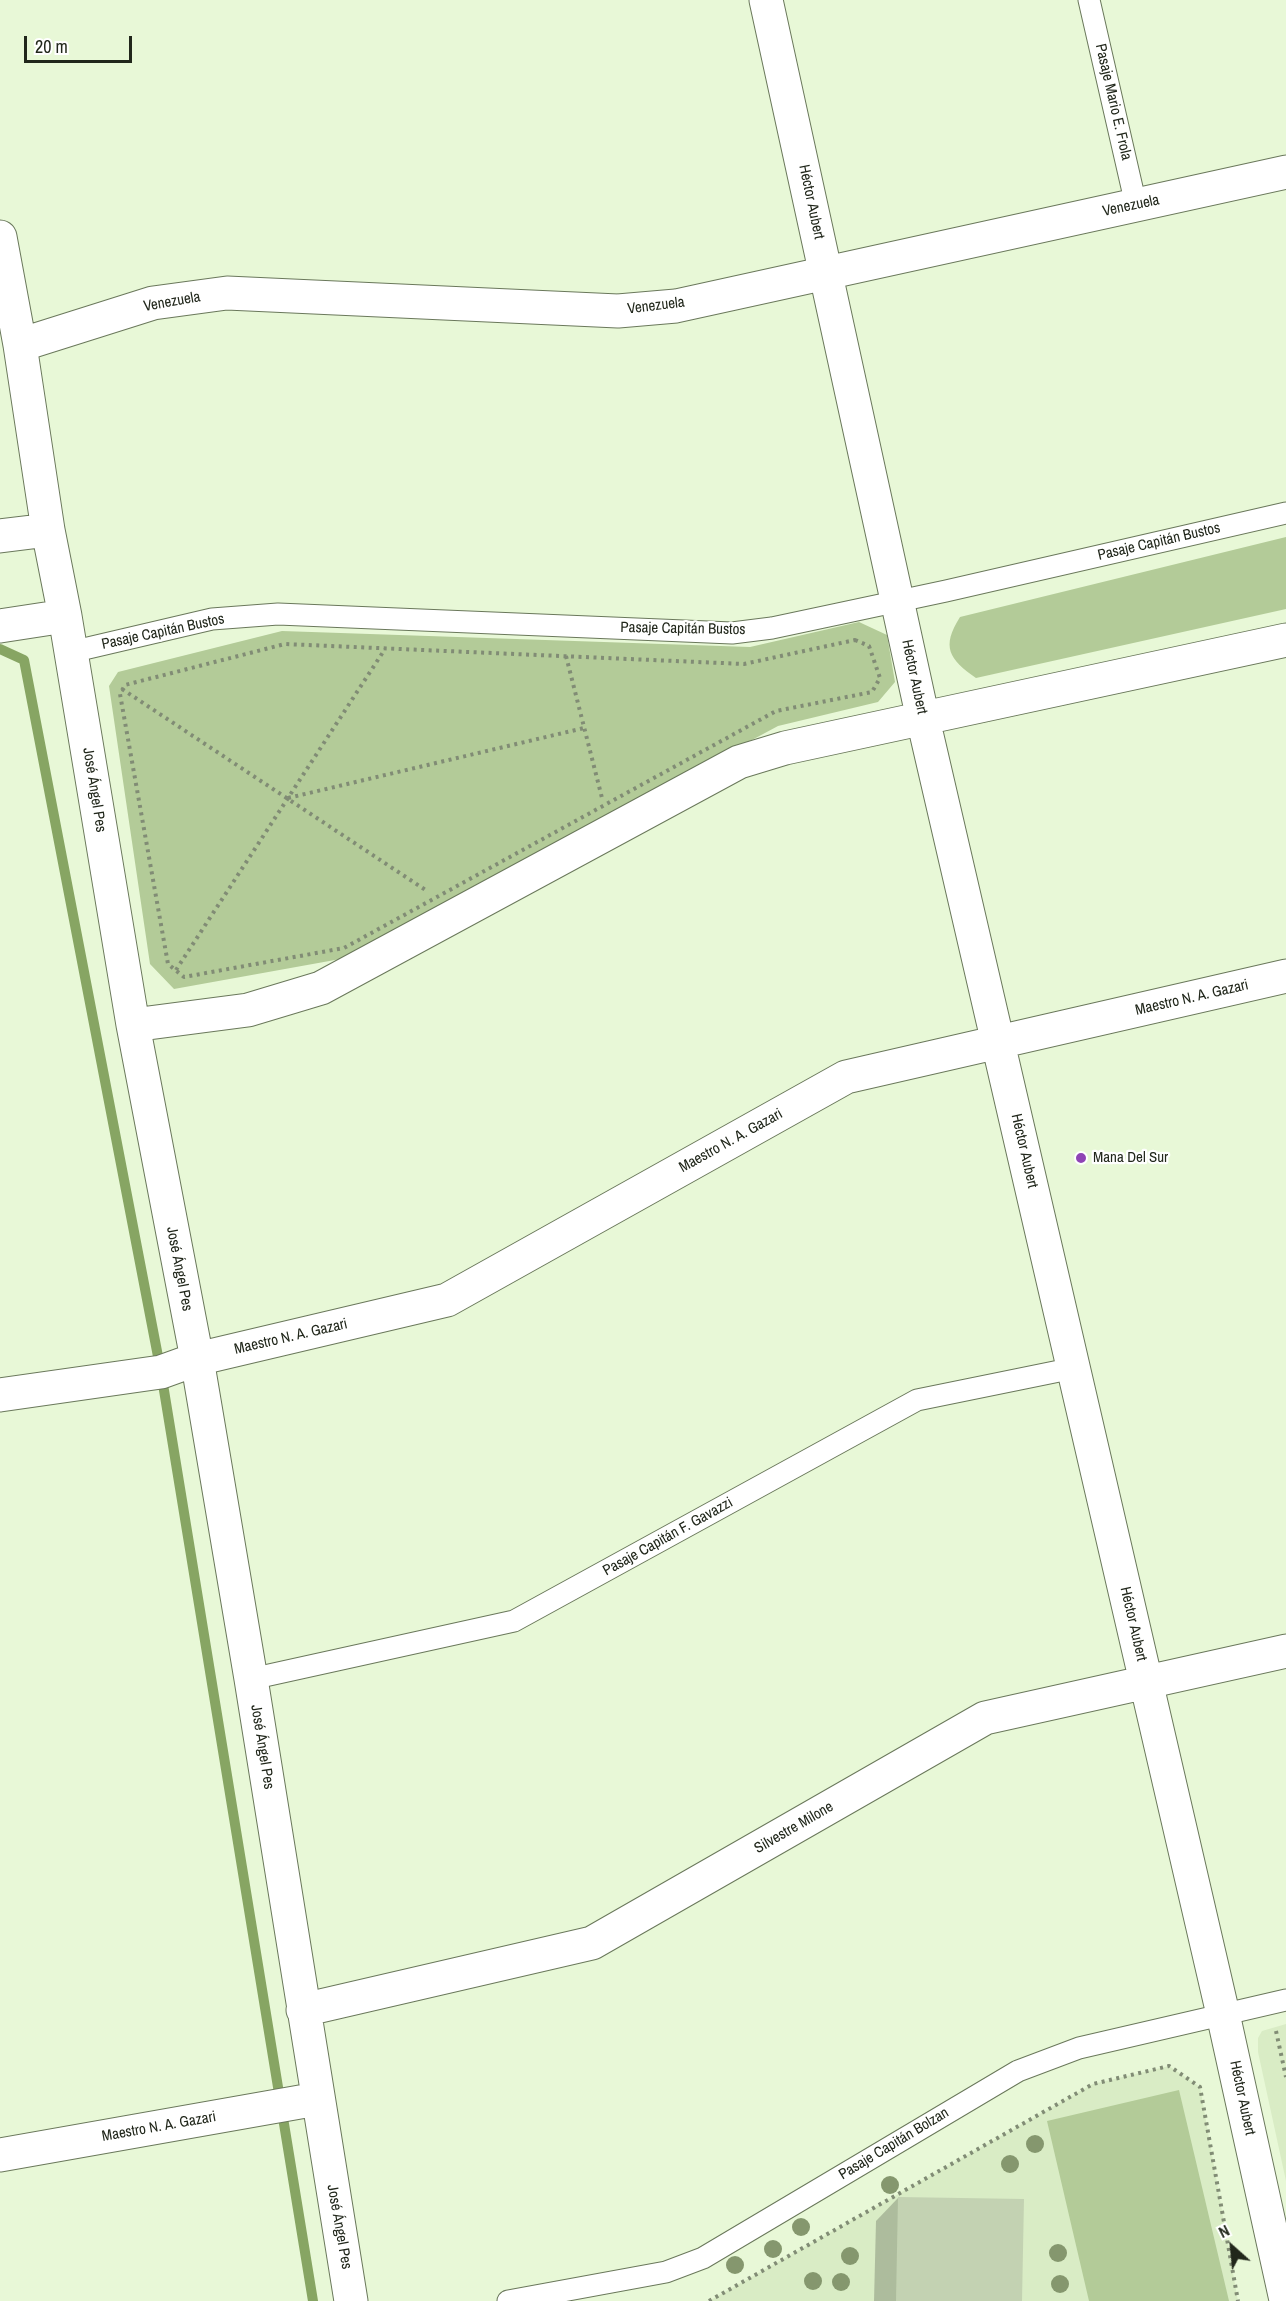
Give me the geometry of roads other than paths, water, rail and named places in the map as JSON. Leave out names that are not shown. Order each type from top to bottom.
[{"type":"street","name":"Héctor Aubert","points":[[766,0],[923,719],[1147,1682],[1286,2300]]},
{"type":"street","name":"Venezuela","points":[[20,345],[153,303],[227,293],[618,311],[676,306],[826,271],[1286,172]]},
{"type":"street","name":"José Ángel Pes","points":[[0,237],[133,1025],[196,1359],[251,1678],[351,2301]]},
{"type":"street","points":[[0,536],[48,530]]},
{"type":"street","points":[[0,626],[65,616]]},
{"type":"street","points":[[133,1025],[248,1010],[321,988],[739,762],[785,748],[1286,640]]},
{"type":"street","name":"Maestro N. A. Gazari","points":[[0,1395],[161,1372],[196,1359],[447,1300],[846,1077],[999,1040],[1048,1032],[1286,976]]},
{"type":"street","name":"Silvestre Milone","points":[[303,2010],[592,1943],[985,1718],[1286,1652]]},
{"type":"street","name":"Maestro N. A. Gazari","points":[[0,2155],[317,2099]]},
{"type":"lane","name":"Pasaje Mario E. Frola","points":[[1089,0],[1136,205]]},
{"type":"lane","name":"Pasaje Capitán Bustos","points":[[71,652],[212,619],[278,614],[732,633],[772,628],[898,602],[1286,513]]},
{"type":"lane","name":"Pasaje Capitán F. Gavazzi","points":[[251,1678],[514,1622],[917,1400],[1074,1368]]},
{"type":"lane","name":"Pasaje Capitán Bolzan","points":[[508,2301],[666,2271],[703,2258],[1018,2071],[1079,2048],[1286,2000]]},
{"type":"waterway","points":[[0,649],[24,660],[161,1372],[313,2301]]},
{"type":"place","name":"Mana Del Sur","points":[[1081,1158]]}]
